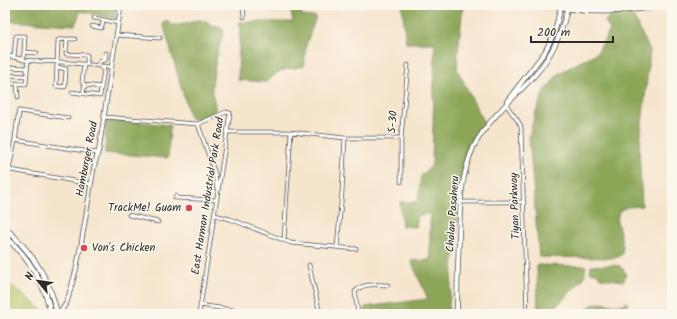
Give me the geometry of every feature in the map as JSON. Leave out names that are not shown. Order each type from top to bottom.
[{"type":"main road","points":[[554,5],[602,12],[672,6]]},
{"type":"main road","points":[[593,5],[607,5]]},
{"type":"main road","points":[[574,6],[601,8],[641,5]]},
{"type":"main road","name":"Chalan Pasaheru","points":[[456,314],[460,202],[465,170],[474,146],[484,130],[545,52],[555,31],[561,6]]},
{"type":"main road","name":"Chalan Pasaheru","points":[[506,103],[535,75],[550,55],[560,33],[568,7]]},
{"type":"main road","points":[[5,228],[24,246],[38,265],[52,294],[58,314]]},
{"type":"main road","points":[[5,236],[20,250],[33,268],[46,296],[51,314]]},
{"type":"street","name":"Hamburger Road","points":[[58,314],[67,302],[76,270],[104,117],[121,5]]},
{"type":"street","points":[[243,5],[244,17]]},
{"type":"street","points":[[94,18],[118,23]]},
{"type":"street","points":[[92,26],[101,28],[104,20]]},
{"type":"street","points":[[116,35],[160,38]]},
{"type":"street","points":[[14,57],[16,36],[25,36],[23,60]]},
{"type":"street","points":[[66,62],[67,39]]},
{"type":"street","points":[[57,67],[66,69],[65,87],[56,86],[58,40],[75,39]]},
{"type":"street","points":[[24,52],[37,53]]},
{"type":"street","points":[[98,66],[105,60],[106,53]]},
{"type":"street","points":[[66,54],[87,55],[82,82],[85,85],[83,93]]},
{"type":"street","points":[[28,60],[26,84],[6,83],[8,75],[7,56],[23,60],[28,60],[57,62],[66,62],[112,67]]},
{"type":"street","name":"S-30","points":[[401,182],[401,138],[408,65]]},
{"type":"street","points":[[7,66],[27,68]]},
{"type":"street","points":[[72,92],[100,96],[104,69],[98,66]]},
{"type":"street","points":[[8,75],[26,76]]},
{"type":"street","points":[[17,83],[18,97]]},
{"type":"street","points":[[85,85],[101,87]]},
{"type":"street","name":"Tiyan Parkway","points":[[506,103],[521,127],[527,314]]},
{"type":"street","points":[[5,186],[7,169],[15,140],[20,111],[68,118]]},
{"type":"street","name":"East Harmon Industrial Park Road","points":[[104,117],[198,124],[226,112],[230,113],[199,314]]},
{"type":"street","points":[[176,196],[176,198],[217,200],[215,174],[198,124]]},
{"type":"street","points":[[227,132],[291,132],[346,138],[401,138]]},
{"type":"street","points":[[284,240],[291,132]]},
{"type":"street","points":[[337,248],[346,138]]},
{"type":"street","points":[[15,140],[97,153]]},
{"type":"street","points":[[7,169],[91,184]]},
{"type":"street","points":[[460,202],[524,202]]},
{"type":"street","points":[[129,215],[158,222]]},
{"type":"street","points":[[215,215],[230,219],[284,240],[300,244],[356,249]]},
{"type":"street","points":[[309,266],[320,314]]},
{"type":"street","points":[[358,314],[355,292],[359,288],[369,284],[388,285]]},
{"type":"street","points":[[200,305],[259,314]]},
{"type":"green space","points":[[5,5],[116,5],[115,19],[81,11],[75,25],[5,21]]},
{"type":"green space","points":[[290,5],[304,5],[301,16],[316,17],[306,45],[304,66],[280,71],[266,82],[238,80],[240,22],[293,22]]},
{"type":"green space","points":[[402,5],[463,5],[457,69],[484,123],[471,143],[464,163],[448,314],[364,314],[365,307],[428,299],[411,261],[430,260],[430,213],[418,216],[416,227],[402,226],[400,202],[418,202],[421,176],[432,165],[435,43],[406,43]]},
{"type":"green space","points":[[625,13],[633,16],[650,51],[639,151],[642,206],[627,207],[619,211],[617,221],[623,246],[622,254],[616,258],[539,257],[529,136],[535,114],[544,92],[559,73],[597,53],[610,30],[605,21],[611,15]]},
{"type":"green space","points":[[197,20],[207,21],[212,26],[222,27],[224,30],[216,58],[212,86],[215,111],[198,120],[190,118],[163,23],[168,21],[173,25],[180,25]]},
{"type":"green space","points":[[106,119],[170,125],[168,158],[105,153]]},
{"type":"green space","points":[[537,265],[586,266],[584,278],[549,314],[538,314]]},
{"type":"green space","points":[[591,266],[620,266],[626,273],[624,281],[601,278],[596,273],[590,272]]},
{"type":"green space","points":[[12,286],[45,312],[43,314],[9,314],[5,311],[5,295]]},
{"type":"green space","points":[[626,302],[628,303],[626,314],[582,314],[594,304],[602,303],[619,305]]},
{"type":"place","name":"TrackMe! Guam","points":[[189,208]]},
{"type":"place","name":"Von's Chicken","points":[[84,248]]}]
